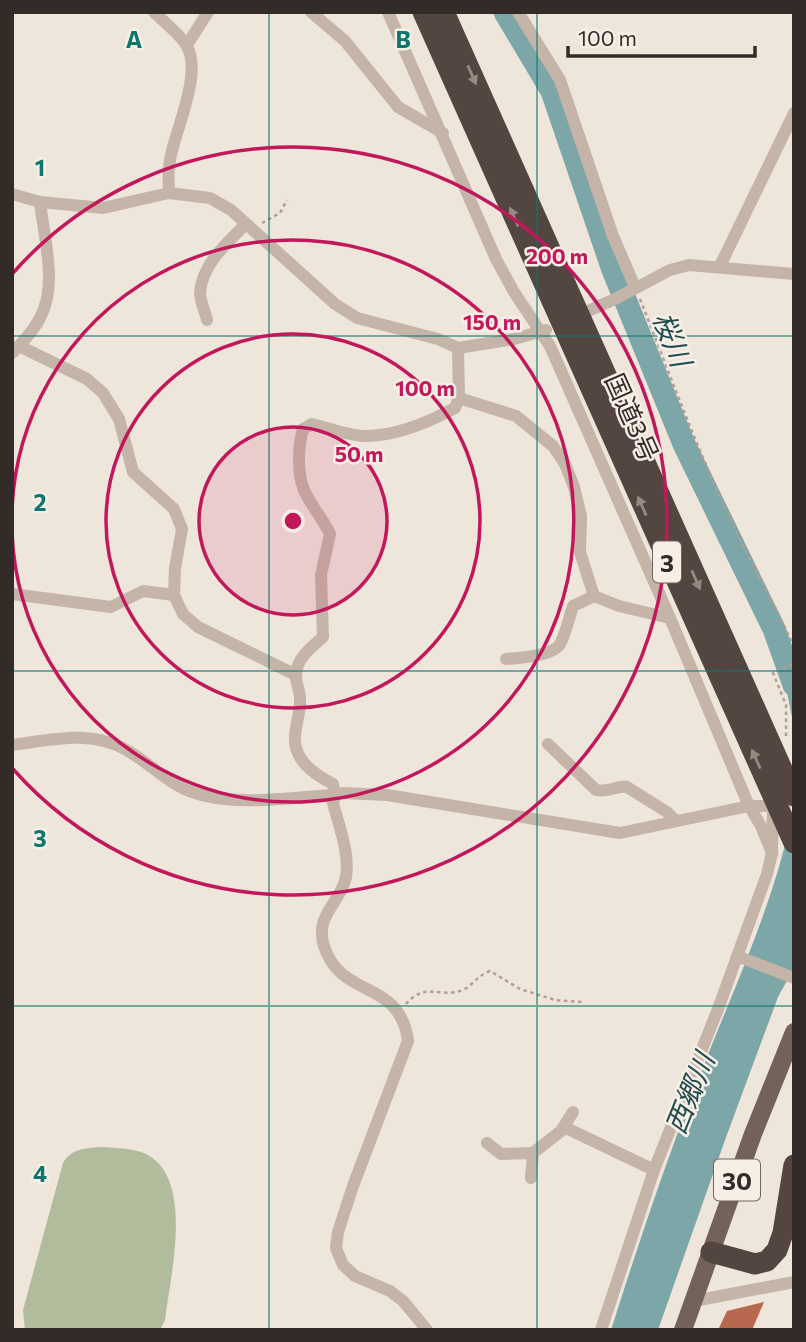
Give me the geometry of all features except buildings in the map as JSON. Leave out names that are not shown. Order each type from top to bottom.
[{"type":"highway","name":"国道3号","points":[[423,12],[551,275],[794,796]]},
{"type":"highway","name":"国道3号","points":[[444,12],[551,275],[794,843]]},
{"type":"highway","points":[[761,723],[794,781]]},
{"type":"highway","points":[[710,1252],[755,1264],[767,1261],[777,1251],[783,1233],[794,1165]]},
{"type":"main road","name":"30","points":[[683,1330],[753,1134],[794,1032]]},
{"type":"street","points":[[154,12],[187,45],[192,61],[191,79],[170,155],[167,173],[169,193]]},
{"type":"street","points":[[187,45],[208,12]]},
{"type":"street","points":[[311,12],[345,41],[398,107],[443,133]]},
{"type":"street","points":[[388,12],[496,259],[514,292],[550,346],[670,618],[749,806],[772,853]]},
{"type":"street","points":[[518,12],[560,80],[632,289]]},
{"type":"street","points":[[720,267],[794,113]]},
{"type":"street","points":[[12,194],[40,202],[103,208],[169,193],[210,198],[231,211],[335,304],[357,318],[403,329],[458,348],[542,332],[670,270],[689,265],[794,274]]},
{"type":"street","points":[[40,202],[48,293],[41,318],[16,350],[87,379],[103,393],[119,419],[133,472],[174,509],[182,529],[174,595],[183,614],[198,627],[296,675]]},
{"type":"street","points":[[207,320],[200,295],[206,273],[216,256],[247,225]]},
{"type":"street","points":[[427,1330],[403,1301],[343,1265],[335,1248],[353,1186],[408,1041],[406,1023],[400,1012],[382,997],[344,977],[334,966],[324,947],[321,932],[325,916],[341,891],[347,865],[334,803],[333,784],[310,772],[294,739],[300,697],[296,675],[307,650],[323,637],[321,575],[330,534],[302,483],[301,438],[303,429],[312,424],[365,436],[393,432],[455,408],[459,398],[458,348]]},
{"type":"street","points":[[459,398],[516,416],[553,446],[565,464],[574,487],[581,516],[580,552],[594,596]]},
{"type":"street","points":[[12,594],[111,607],[144,592],[174,595]]},
{"type":"street","points":[[506,659],[552,651],[559,646],[573,606],[594,596],[619,606],[670,618]]},
{"type":"street","points":[[12,745],[81,736],[106,741],[128,751],[159,776],[183,789],[205,796],[237,800],[343,793],[387,795],[620,833],[749,806],[772,806]]},
{"type":"street","points":[[548,744],[596,790],[607,792],[621,786],[627,787],[667,812],[676,821]]},
{"type":"street","points":[[601,1330],[653,1170],[718,1009],[767,874],[772,853],[772,806],[780,790],[784,760]]},
{"type":"street","points":[[737,956],[793,978]]},
{"type":"street","points":[[487,1143],[501,1154],[533,1153],[564,1127],[573,1112]]},
{"type":"street","points":[[564,1127],[653,1170]]},
{"type":"street","points":[[531,1178],[533,1153]]},
{"type":"street","points":[[694,1301],[794,1282]]},
{"type":"path","points":[[247,225],[272,219],[280,213],[287,200]]},
{"type":"path","points":[[632,289],[724,506],[794,648]]},
{"type":"path","points":[[784,760],[786,705],[774,673],[794,664]]},
{"type":"path","points":[[400,1012],[416,994],[424,991],[461,991],[483,973],[490,971],[520,989],[555,1000],[583,1002]]},
{"type":"green space","points":[[103,1147],[141,1152],[158,1163],[169,1180],[175,1202],[176,1227],[165,1320],[160,1330],[25,1330],[23,1310],[63,1163],[75,1152]]},
{"type":"water","points":[[793,655],[794,727],[785,682],[778,664]]},
{"type":"water","points":[[794,806],[794,968],[778,997],[658,1330],[611,1330],[672,1147],[764,913],[776,878]]},
{"type":"waterway","name":"桜川","points":[[505,12],[552,91],[613,270],[684,444],[774,629],[794,685]]},
{"type":"water label","name":"西郷川","points":[[689,1093]]}]
